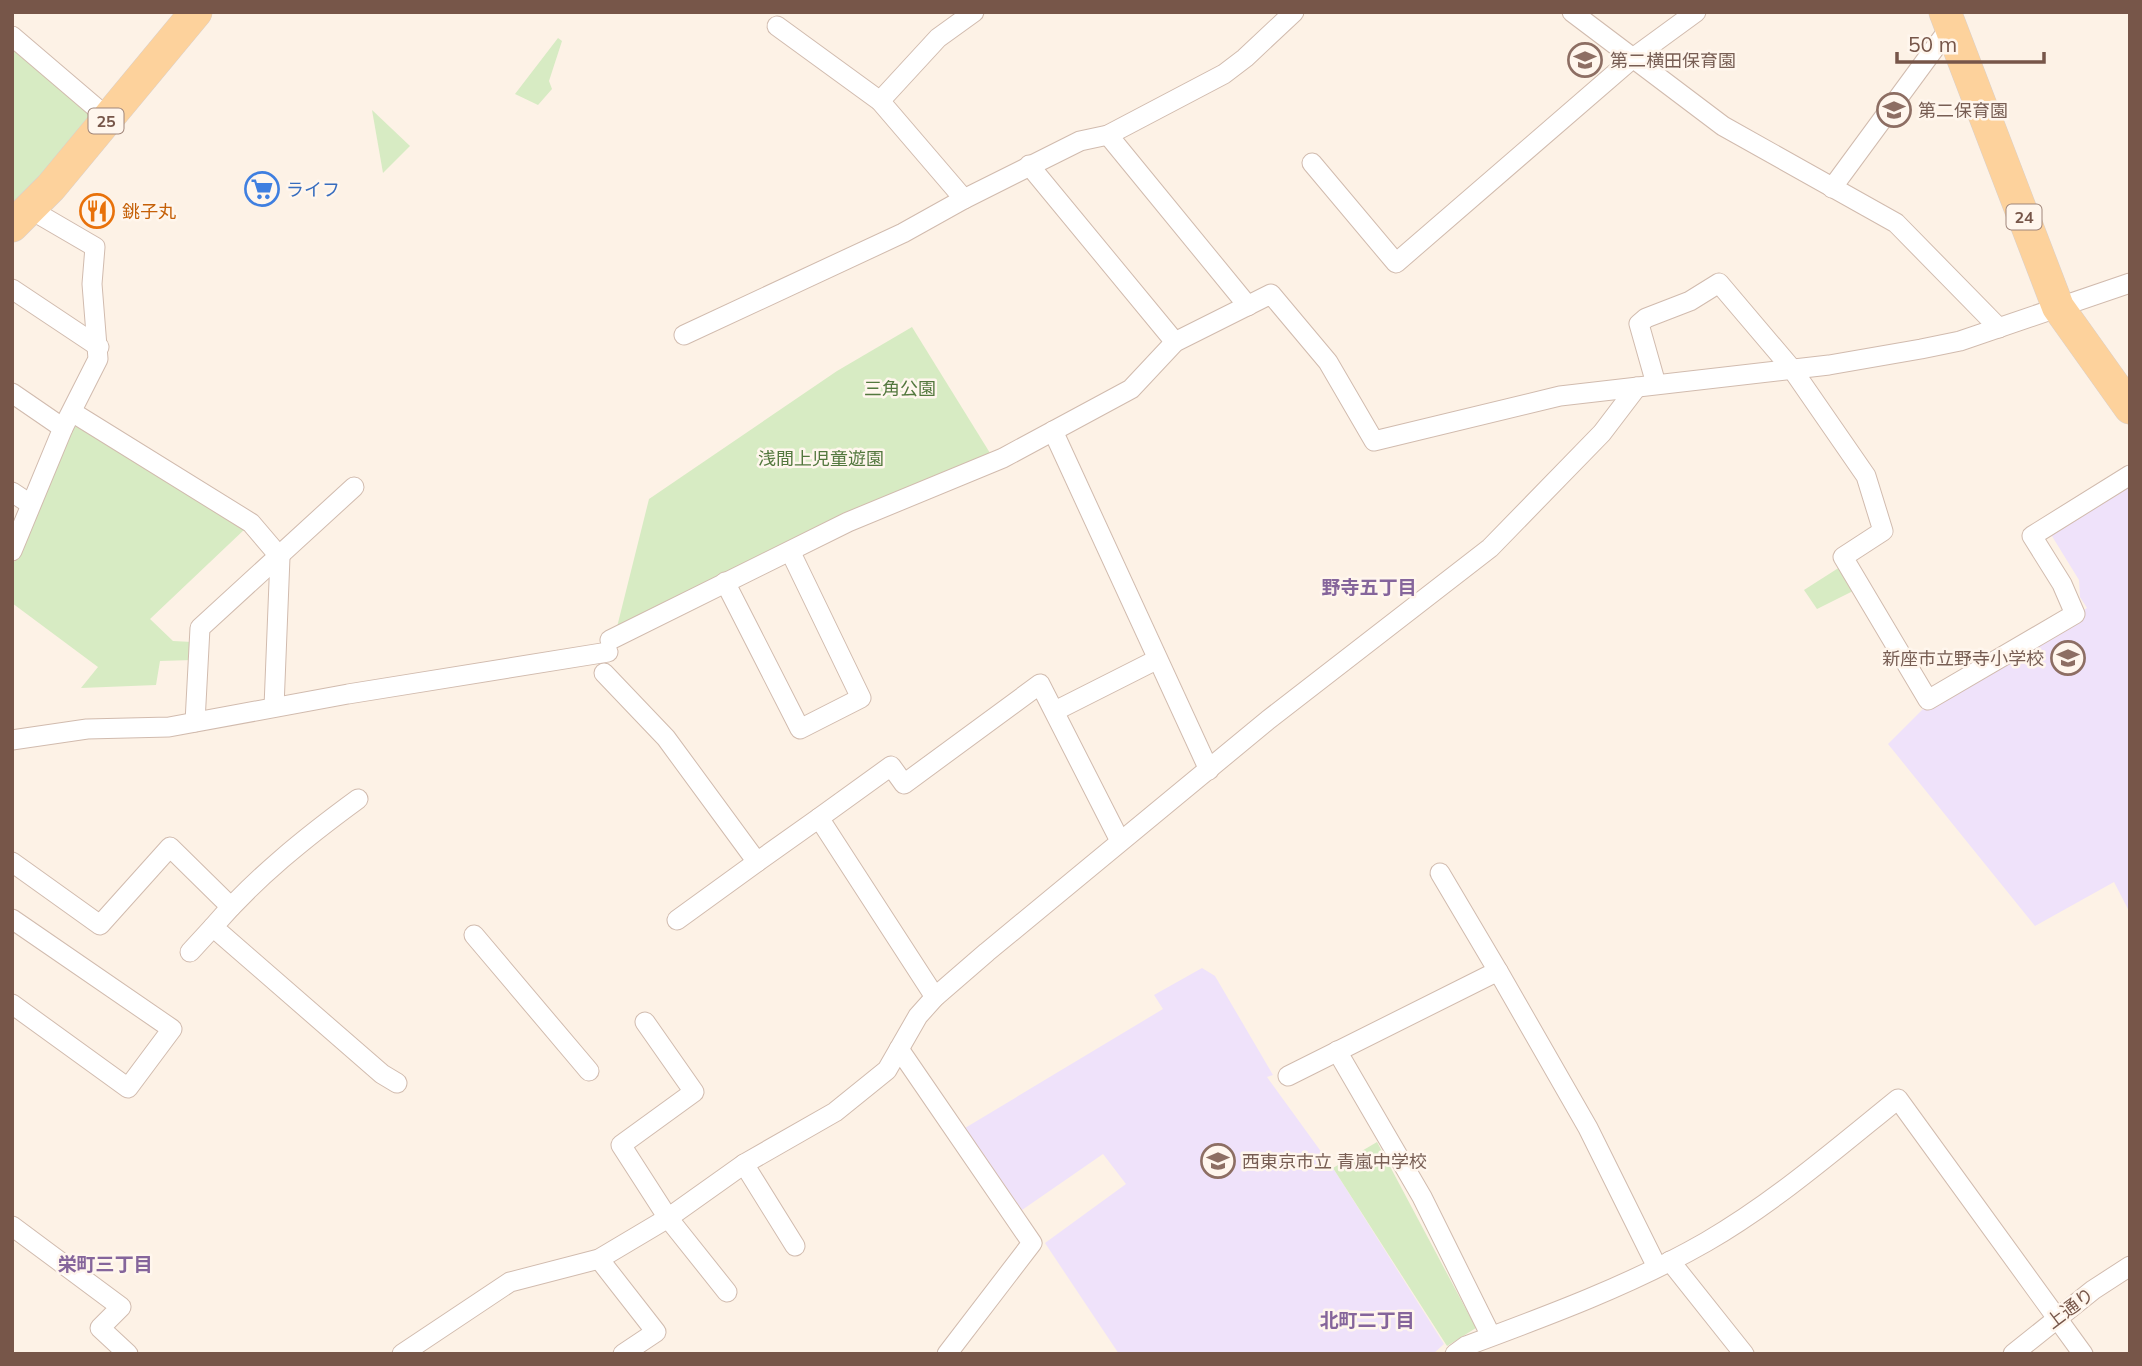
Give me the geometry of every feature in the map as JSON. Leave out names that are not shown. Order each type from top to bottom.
[{"type":"main road","name":"25","points":[[20,217],[51,187],[196,12]]},
{"type":"main road","name":"24","points":[[1948,19],[2058,307],[2130,408]]},
{"type":"street","points":[[880,101],[938,38],[974,12]]},
{"type":"street","points":[[684,335],[904,233],[964,199],[1080,141],[1108,135],[1224,74],[1294,12]]},
{"type":"street","points":[[1572,12],[1723,126],[1896,223],[1999,328]]},
{"type":"street","points":[[1312,163],[1396,264],[1633,58],[1696,12]]},
{"type":"street","points":[[1832,188],[1948,19]]},
{"type":"street","points":[[777,26],[880,101],[964,199]]},
{"type":"street","points":[[12,36],[108,118]]},
{"type":"street","points":[[1108,135],[1248,306]]},
{"type":"street","points":[[1030,165],[1175,342]]},
{"type":"street","points":[[12,551],[67,420],[91,378],[99,347],[92,284],[95,247],[20,217]]},
{"type":"street","points":[[402,1354],[426,1348],[510,1282],[599,1259],[668,1218],[744,1164],[835,1112],[887,1070],[907,1032],[935,998],[1268,720],[1490,548],[1646,386],[1639,324],[1646,317],[1690,301],[1718,283],[1792,369],[1866,476],[1883,531],[1843,557],[1928,699],[2075,614],[2062,584],[2032,536],[2130,475]]},
{"type":"street","points":[[12,740],[62,731],[169,727],[609,646],[725,582],[791,553],[848,522],[1003,458],[1131,390],[1175,342],[1271,294],[1328,362],[1374,441],[1560,396],[1792,369],[1921,349],[1999,328],[2130,283]]},
{"type":"street","points":[[12,289],[99,347]]},
{"type":"street","points":[[12,393],[67,420],[251,523],[280,557],[274,707]]},
{"type":"street","points":[[1053,431],[1156,660],[1209,770]]},
{"type":"street","points":[[195,722],[200,628],[354,487]]},
{"type":"street","points":[[12,492],[30,504]]},
{"type":"street","points":[[725,582],[800,729],[861,698],[791,553]]},
{"type":"street","points":[[1055,711],[1156,660]]},
{"type":"street","points":[[604,673],[666,738],[757,862]]},
{"type":"street","points":[[677,920],[891,766],[904,784],[1040,684],[1120,841]]},
{"type":"street","points":[[190,952],[231,907],[311,833],[358,799]]},
{"type":"street","points":[[819,818],[935,998]]},
{"type":"street","points":[[12,862],[100,925],[170,847],[231,907]]},
{"type":"street","points":[[1440,873],[1499,971],[1663,1264],[1744,1354]]},
{"type":"street","points":[[12,919],[172,1029],[128,1088],[12,1004]]},
{"type":"street","points":[[213,928],[382,1074],[397,1083]]},
{"type":"street","points":[[474,935],[589,1071]]},
{"type":"street","points":[[1288,1076],[1499,971]]},
{"type":"street","points":[[645,1023],[694,1092],[621,1145],[668,1218],[727,1292]]},
{"type":"street","points":[[899,1049],[1032,1243],[947,1354]]},
{"type":"street","points":[[1336,1051],[1422,1197],[1491,1336]]},
{"type":"street","points":[[1455,1354],[1466,1346],[1663,1264],[1750,1215],[1898,1099],[2083,1354]]},
{"type":"street","points":[[744,1164],[795,1246]]},
{"type":"street","points":[[12,1226],[121,1307],[100,1328],[128,1354]]},
{"type":"street","points":[[599,1259],[656,1332],[623,1354]]},
{"type":"street","name":"上通り","points":[[2013,1354],[2055,1318],[2130,1266]]},
{"type":"shaded area","name":"新座市立野寺小学校","points":[[2130,479],[2130,913],[2114,882],[2035,926],[1888,744],[1925,707],[2087,608],[2080,597],[2079,580],[2047,528]]},
{"type":"shaded area","name":"西東京市立 青嵐中学校","points":[[1202,968],[1215,976],[1273,1075],[1267,1077],[1333,1168],[1444,1344],[1433,1354],[1119,1354],[1045,1243],[1126,1184],[1103,1154],[1022,1210],[965,1128],[1163,1009],[1154,995]]},
{"type":"green space","points":[[558,38],[562,41],[549,81],[552,89],[538,105],[515,94]]},
{"type":"green space","points":[[12,42],[92,116],[48,168],[12,203]]},
{"type":"green space","points":[[372,110],[410,146],[383,173]]},
{"type":"green space","name":"浅間上児童遊園","points":[[912,327],[990,453],[617,627],[649,499],[837,371]]},
{"type":"green space","points":[[81,425],[247,527],[150,619],[173,641],[192,642],[193,660],[160,661],[156,685],[81,688],[98,667],[12,603],[12,567],[70,428]]},
{"type":"green space","points":[[1840,567],[1855,590],[1817,609],[1804,590]]},
{"type":"green space","points":[[1377,1142],[1476,1328],[1447,1346],[1333,1168]]},
{"type":"place","name":"第二横田保育園","points":[[1585,60]]},
{"type":"place","name":"第二保育園","points":[[1894,110]]},
{"type":"place","name":"ライフ","points":[[262,189]]},
{"type":"place","name":"銚子丸","points":[[97,211]]},
{"type":"place","name":"新座市立野寺小学校","points":[[2068,658]]},
{"type":"place","name":"西東京市立 青嵐中学校","points":[[1218,1161]]},
{"type":"district","name":"野寺五丁目","points":[[1369,587]]},
{"type":"district","name":"栄町三丁目","points":[[105,1264]]},
{"type":"district","name":"北町二丁目","points":[[1367,1320]]},
{"type":"park label","name":"三角公園","points":[[900,388]]}]
